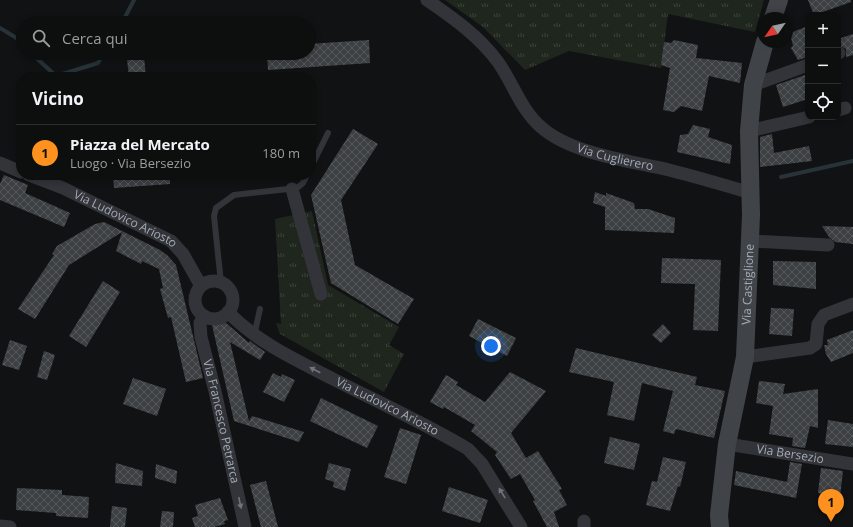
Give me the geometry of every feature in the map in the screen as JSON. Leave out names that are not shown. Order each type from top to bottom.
[{"type":"main road","points":[[775,12],[779,0]]},
{"type":"main road","name":"Via Castiglione","points":[[720,527],[719,515],[728,444],[745,356],[751,193],[749,132],[753,85],[762,48]]},
{"type":"street","name":"Via Cuglierero","points":[[427,0],[456,20],[497,60],[528,114],[541,128],[558,139],[592,153],[671,170],[751,193]]},
{"type":"street","points":[[753,85],[805,66]]},
{"type":"street","points":[[749,132],[805,118]]},
{"type":"street","points":[[0,163],[16,170]]},
{"type":"street","name":"Via Ludovico Ariosto","points":[[42,180],[63,188],[171,241],[183,254],[201,286]]},
{"type":"street","points":[[292,189],[321,294]]},
{"type":"street","points":[[750,241],[828,245]]},
{"type":"street","points":[[214,281],[221,282],[231,292],[233,299],[228,312],[217,319],[204,316],[196,305],[195,298],[201,286],[214,281]]},
{"type":"street","points":[[745,356],[810,348],[816,344],[818,324],[824,315],[853,304]]},
{"type":"street","name":"Via Ludovico Ariosto","points":[[228,312],[254,336],[292,358],[468,449],[482,464],[521,527]]},
{"type":"street","name":"Via Francesco Petrarca","points":[[204,316],[200,323],[201,337],[215,391],[245,527]]},
{"type":"street","name":"Via Bersezio","points":[[728,444],[853,464]]},
{"type":"street","points":[[0,526],[10,527]]},
{"type":"lane","points":[[316,157],[328,133]]},
{"type":"lane","points":[[221,282],[214,216],[216,208],[234,195],[297,188],[304,180]]},
{"type":"lane","points":[[254,336],[260,309]]},
{"type":"green space","points":[[445,0],[764,0],[761,12],[757,12],[757,25],[755,32],[668,14],[661,68],[569,51],[525,70],[483,27]]},
{"type":"green space","points":[[312,211],[328,285],[399,327],[389,345],[404,354],[384,392],[280,334],[276,323],[281,324],[275,219]]},
{"type":"building","points":[[808,0],[851,0],[851,2],[823,12],[813,12]]},
{"type":"building","points":[[805,27],[805,58],[798,60],[791,48],[793,48],[793,32]]},
{"type":"building","points":[[853,34],[853,55],[846,57],[846,49],[841,46],[841,38]]},
{"type":"building","points":[[369,40],[370,63],[268,70],[267,60],[316,60],[316,44]]},
{"type":"building","points":[[674,40],[698,45],[696,58],[742,63],[740,83],[709,76],[702,111],[681,106],[674,112],[663,110],[670,68],[661,65],[664,42],[671,43]]},
{"type":"building","points":[[127,60],[144,60],[146,72],[128,72]]},
{"type":"building","points":[[805,75],[805,100],[783,107],[776,85]]},
{"type":"building","points":[[693,125],[710,129],[708,137],[732,145],[730,164],[677,152],[680,135],[688,134]]},
{"type":"building","points":[[353,129],[378,144],[341,200],[355,265],[414,299],[398,324],[331,283],[311,195]]},
{"type":"building","points":[[772,134],[774,153],[809,146],[812,161],[760,167],[760,137]]},
{"type":"building","points":[[4,175],[28,185],[25,193],[70,213],[64,227],[0,200],[0,184]]},
{"type":"building","points":[[113,180],[170,180],[170,184],[114,188]]},
{"type":"building","points":[[595,192],[606,196],[606,193],[634,203],[635,209],[648,209],[675,218],[674,233],[605,230],[605,207],[593,203]]},
{"type":"building","points":[[104,222],[160,250],[176,265],[203,378],[186,382],[171,317],[168,318],[160,289],[163,288],[159,269],[142,261],[141,264],[116,251],[122,232],[69,265],[35,319],[18,309],[54,255],[52,254],[57,246],[95,224]]},
{"type":"building","points":[[822,226],[853,227],[853,244],[835,242],[829,237]]},
{"type":"building","points":[[662,258],[721,260],[718,331],[693,330],[695,284],[661,283]]},
{"type":"building","points":[[773,261],[816,262],[816,289],[773,285]]},
{"type":"building","points":[[103,281],[120,292],[86,347],[69,336]]},
{"type":"building","points":[[771,308],[794,309],[792,336],[769,334]]},
{"type":"building","points":[[478,319],[516,338],[507,356],[469,336]]},
{"type":"building","points":[[225,322],[249,343],[250,341],[265,352],[260,360],[230,342],[249,421],[252,416],[304,432],[299,442],[234,421],[212,325]]},
{"type":"building","points":[[663,324],[671,333],[661,343],[652,335]]},
{"type":"building","points":[[853,330],[853,353],[831,362],[826,354],[824,345],[828,345],[827,340]]},
{"type":"building","points":[[10,340],[27,346],[19,370],[2,365]]},
{"type":"building","points":[[576,348],[697,377],[695,385],[725,391],[714,438],[676,429],[674,434],[663,431],[673,391],[642,383],[634,421],[607,415],[614,382],[569,372]]},
{"type":"building","points":[[44,351],[55,355],[47,380],[37,377]]},
{"type":"building","points":[[510,372],[546,391],[511,433],[526,458],[538,451],[562,489],[559,490],[567,505],[554,512],[559,527],[547,527],[533,501],[535,500],[520,474],[511,479],[495,455],[497,452],[471,431],[475,425],[444,407],[443,409],[430,402],[446,375],[458,382],[456,385],[485,402]]},
{"type":"building","points":[[273,373],[281,377],[282,374],[295,380],[284,402],[263,392]]},
{"type":"building","points":[[133,378],[166,389],[157,416],[123,404]]},
{"type":"building","points":[[759,381],[785,384],[783,394],[818,389],[818,428],[810,426],[805,448],[792,446],[793,438],[769,434],[773,406],[756,403]]},
{"type":"building","points":[[321,398],[378,426],[367,448],[310,421]]},
{"type":"building","points":[[828,420],[853,424],[853,447],[825,444]]},
{"type":"building","points":[[400,428],[421,435],[406,484],[384,477]]},
{"type":"building","points":[[610,437],[640,444],[634,470],[604,463]]},
{"type":"building","points":[[663,457],[686,462],[680,487],[678,486],[670,511],[646,505],[652,481],[657,482]]},
{"type":"building","points":[[790,462],[802,464],[796,498],[734,485],[736,471],[787,482]]},
{"type":"building","points":[[116,463],[143,471],[142,486],[115,483]]},
{"type":"building","points":[[329,463],[351,469],[345,491],[333,487],[334,482],[325,479]]},
{"type":"building","points":[[156,464],[177,471],[176,484],[155,478]]},
{"type":"building","points":[[821,468],[843,471],[840,497],[818,493]]},
{"type":"building","points":[[266,481],[278,527],[261,527],[250,485]]},
{"type":"building","points":[[449,487],[488,500],[480,523],[442,511]]},
{"type":"building","points":[[17,488],[62,490],[62,495],[89,497],[88,518],[56,516],[56,513],[16,510]]},
{"type":"building","points":[[220,498],[228,520],[224,521],[225,524],[214,527],[195,527],[192,518],[198,516],[195,505]]},
{"type":"building","points":[[112,506],[127,508],[125,527],[110,527]]},
{"type":"building","points":[[162,511],[174,512],[173,527],[160,527]]},
{"type":"waterway","points":[[126,16],[134,0]]},
{"type":"waterway","points":[[0,28],[16,38]]},
{"type":"waterway","points":[[39,60],[52,72]]},
{"type":"waterway","points":[[69,72],[98,63],[100,60]]},
{"type":"waterway","points":[[781,177],[853,161]]},
{"type":"place","name":"Piazza del Mercato","points":[[831,522]]}]
